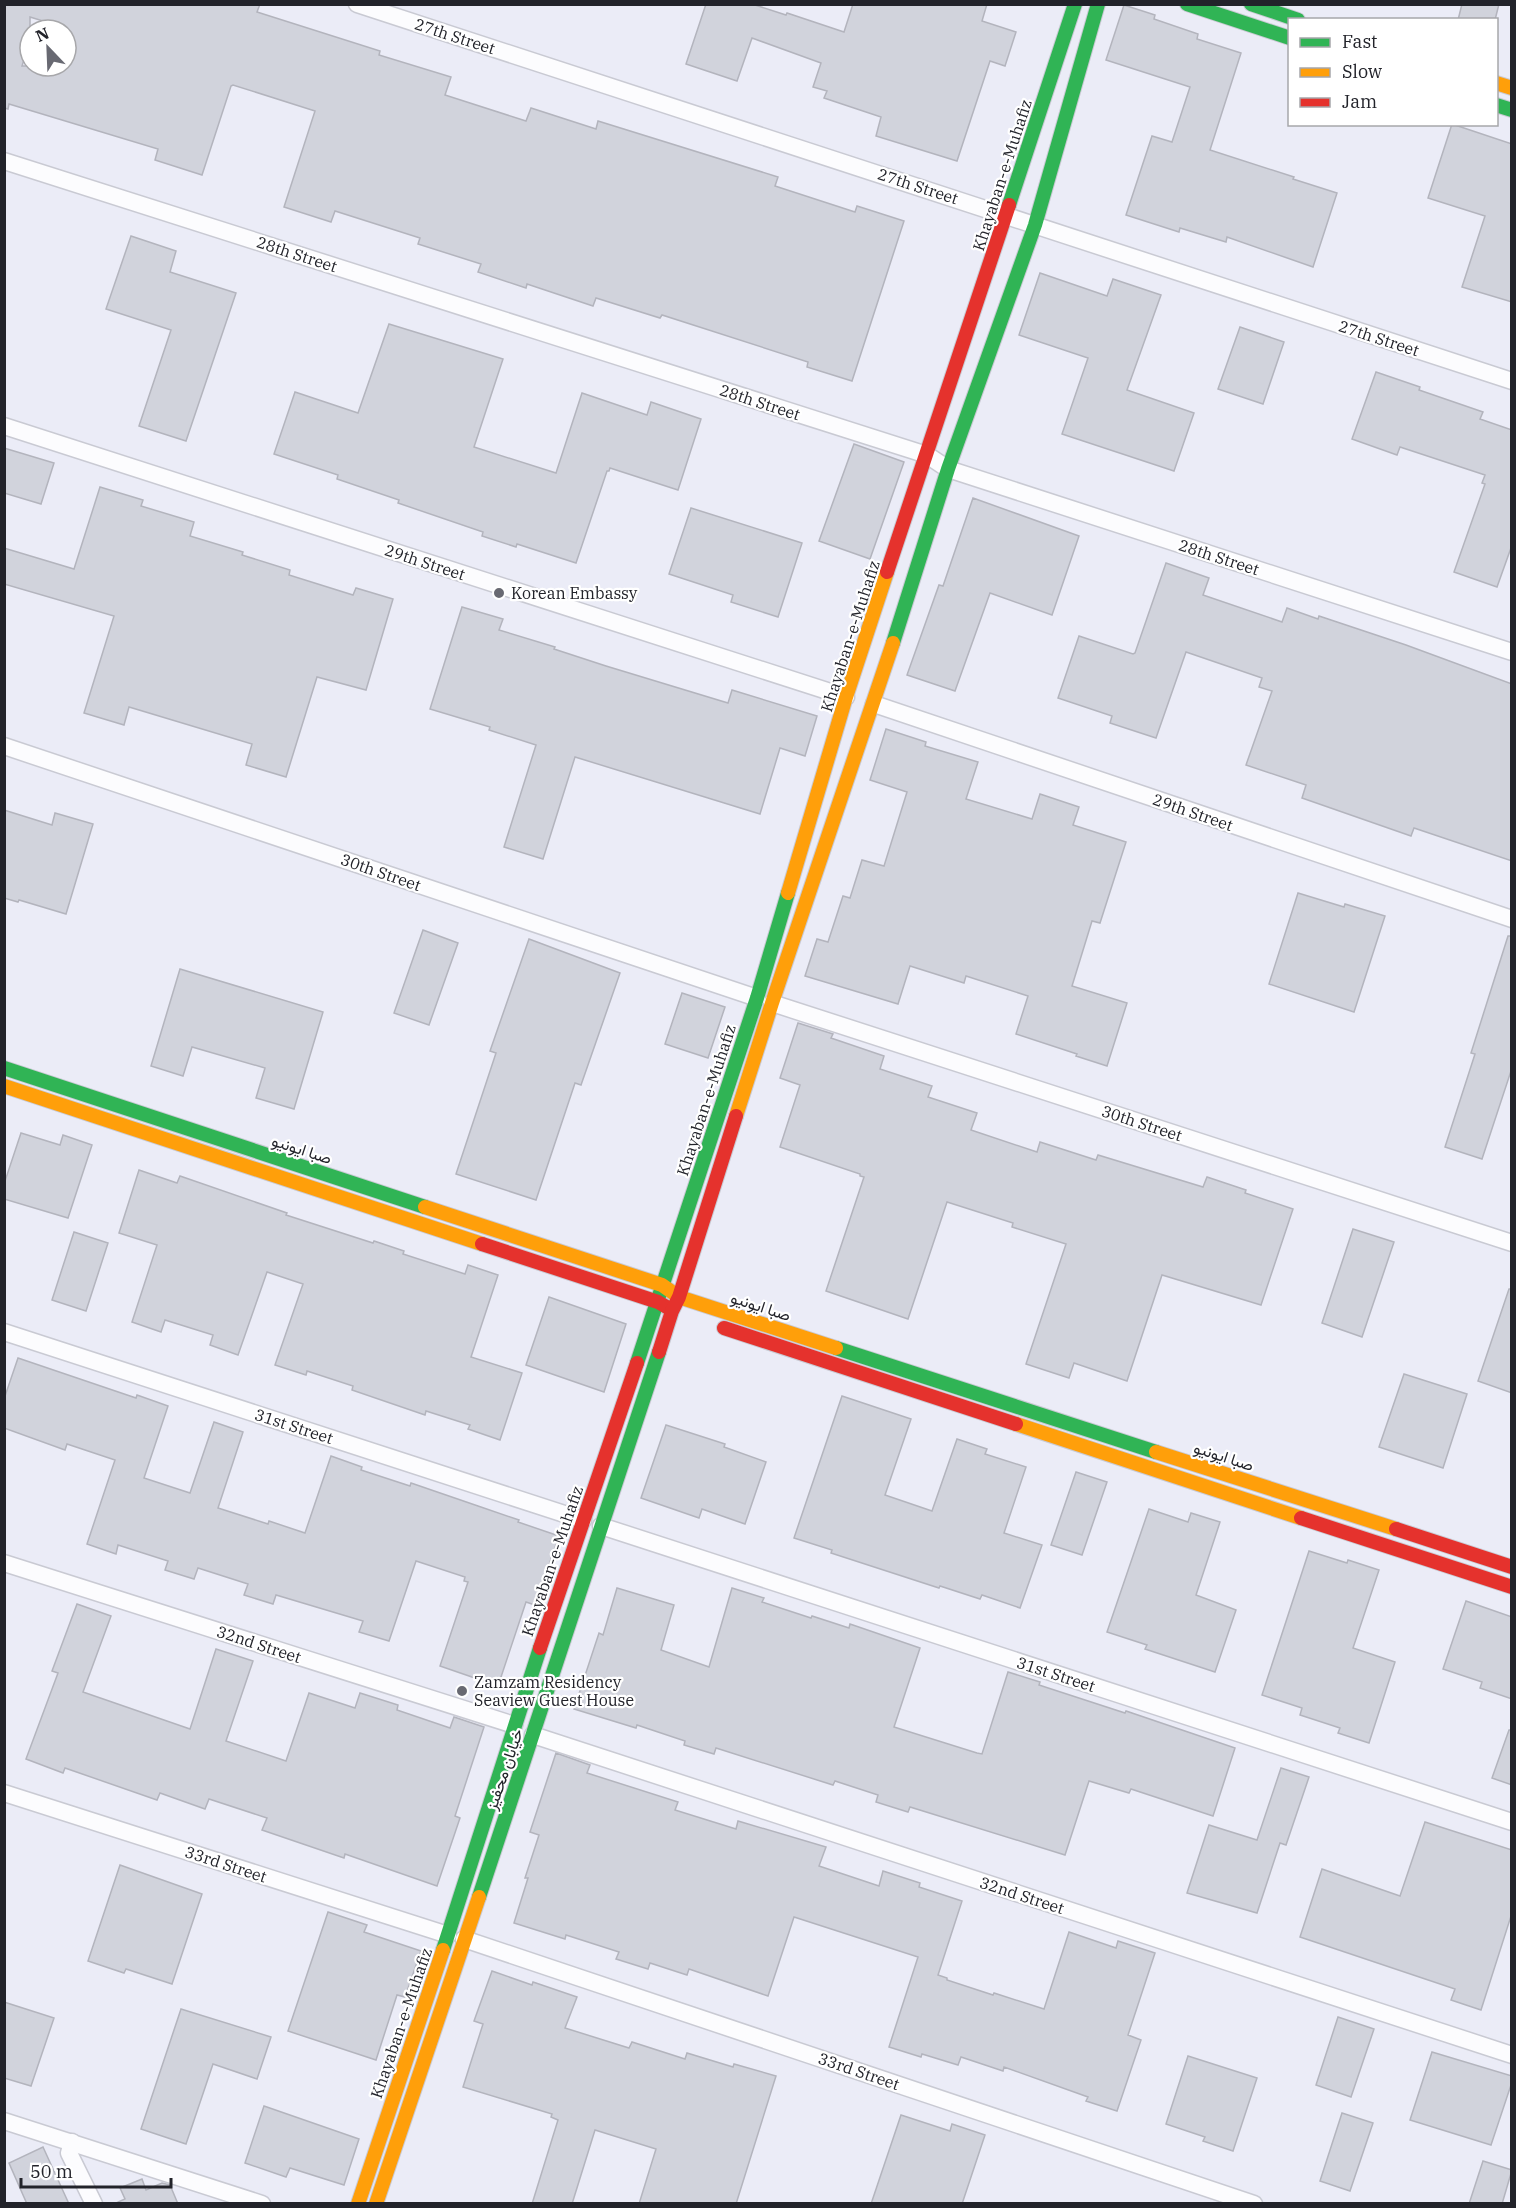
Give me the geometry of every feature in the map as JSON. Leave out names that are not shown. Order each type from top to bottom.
[{"type":"street","name":"27th Street","points":[[357,4],[1512,381]]},
{"type":"street","name":"Khayaban-e-Muhafiz","points":[[678,1312],[679,1297],[764,1001],[846,697],[1075,4]]},
{"type":"street","name":"Khayaban-e-Muhafiz","points":[[358,2204],[456,1937],[477,1844],[514,1725],[662,1285],[874,704],[948,469],[1035,225],[1098,4]]},
{"type":"street","points":[[1187,4],[1288,37]]},
{"type":"street","points":[[1251,4],[1292,18]]},
{"type":"street","name":"28th Street","points":[[4,161],[927,455],[948,469],[1512,652]]},
{"type":"street","name":"29th Street","points":[[4,426],[846,697]]},
{"type":"street","name":"29th Street","points":[[874,704],[1512,919]]},
{"type":"street","name":"30th Street","points":[[4,746],[764,1001],[1512,1243]]},
{"type":"street","name":"صبا ایونیو","points":[[4,1068],[662,1285],[679,1297],[1512,1567]]},
{"type":"street","name":"صبا ایونیو","points":[[4,1086],[658,1302],[678,1312]]},
{"type":"street","name":"خیابان محفیز","points":[[376,2204],[456,1937],[495,1849],[601,1526],[678,1312]]},
{"type":"street","name":"صبا ایونیو","points":[[706,1322],[1512,1587]]},
{"type":"street","name":"31st Street","points":[[4,1332],[583,1520]]},
{"type":"street","name":"31st Street","points":[[601,1526],[1512,1822]]},
{"type":"street","name":"32nd Street","points":[[4,1563],[514,1725]]},
{"type":"street","name":"32nd Street","points":[[533,1735],[1512,2055]]},
{"type":"street","name":"33rd Street","points":[[4,1793],[456,1937],[1254,2204]]},
{"type":"street","points":[[477,1844],[495,1849]]},
{"type":"street","points":[[4,2121],[262,2204]]},
{"type":"street","points":[[72,2142],[69,2153],[94,2204]]},
{"type":"building","points":[[4,4],[260,4],[257,12],[380,51],[379,55],[451,77],[445,95],[526,121],[531,108],[596,129],[598,121],[778,177],[775,186],[855,212],[857,206],[904,221],[852,381],[807,367],[808,362],[662,315],[660,318],[596,298],[593,306],[527,284],[526,288],[478,272],[481,264],[418,244],[420,238],[335,211],[331,222],[284,207],[315,111],[231,86],[202,175],[155,160],[158,149],[9,104],[8,109],[4,108]]},
{"type":"building","points":[[706,4],[752,4],[844,32],[853,4],[987,4],[982,21],[1016,32],[1005,66],[990,61],[957,161],[876,136],[881,117],[824,98],[827,91],[813,87],[821,63],[752,38],[737,81],[686,64]]},
{"type":"building","points":[[1462,4],[1499,4],[1496,18],[1458,18]]},
{"type":"building","points":[[1124,5],[1155,15],[1154,19],[1198,34],[1197,39],[1241,53],[1210,150],[1337,193],[1313,267],[1227,237],[1226,242],[1180,228],[1179,232],[1126,215],[1152,136],[1172,142],[1190,87],[1106,60]]},
{"type":"building","points":[[1451,126],[1458,126],[1512,144],[1512,302],[1462,287],[1485,216],[1428,198]]},
{"type":"building","points":[[131,236],[176,251],[170,272],[236,293],[186,441],[139,426],[171,330],[106,309]]},
{"type":"building","points":[[1040,273],[1107,296],[1113,279],[1161,295],[1127,390],[1194,413],[1174,471],[1062,434],[1088,358],[1019,335]]},
{"type":"building","points":[[389,324],[503,359],[474,447],[556,473],[582,393],[647,415],[651,402],[701,419],[678,490],[610,468],[607,471],[576,563],[517,544],[516,547],[482,536],[483,532],[398,503],[399,500],[337,479],[338,475],[274,454],[295,392],[358,413]]},
{"type":"building","points":[[1240,327],[1284,342],[1263,404],[1218,389]]},
{"type":"building","points":[[1376,372],[1420,387],[1419,390],[1483,412],[1480,419],[1512,430],[1512,545],[1497,587],[1454,572],[1485,484],[1482,483],[1485,475],[1400,447],[1397,455],[1352,439]]},
{"type":"building","points":[[854,444],[904,462],[870,559],[819,541]]},
{"type":"building","points":[[4,448],[54,463],[41,504],[4,493]]},
{"type":"building","points":[[100,487],[143,500],[141,506],[194,522],[190,536],[243,552],[242,555],[290,570],[289,575],[353,595],[356,588],[393,599],[366,690],[317,677],[286,777],[246,765],[252,744],[129,707],[124,725],[84,713],[114,616],[4,584],[4,548],[74,569]]},
{"type":"building","points":[[973,498],[1079,536],[1052,615],[990,593],[955,691],[907,675],[939,585],[943,586]]},
{"type":"building","points":[[691,508],[802,543],[778,617],[731,602],[733,595],[669,574]]},
{"type":"building","points":[[1166,563],[1209,578],[1203,595],[1282,622],[1287,608],[1318,619],[1319,616],[1512,684],[1512,861],[1414,828],[1411,836],[1302,798],[1306,785],[1246,765],[1272,691],[1259,687],[1262,678],[1186,652],[1156,738],[1110,723],[1112,716],[1058,698],[1079,636],[1135,653]]},
{"type":"building","points":[[462,607],[503,619],[499,630],[606,666],[728,703],[732,690],[817,716],[805,756],[780,748],[760,814],[575,757],[543,859],[504,847],[536,745],[489,730],[490,727],[430,709]]},
{"type":"building","points":[[886,729],[926,742],[925,746],[978,762],[966,799],[1032,819],[1040,794],[1079,807],[1073,825],[1126,842],[1100,923],[1092,921],[1072,986],[1127,1003],[1107,1066],[1016,1034],[1028,996],[966,976],[964,983],[910,966],[898,1004],[805,976],[817,939],[828,942],[843,896],[850,898],[862,860],[884,866],[907,792],[870,780]]},
{"type":"building","points":[[4,810],[52,825],[55,813],[93,824],[66,914],[19,900],[18,902],[4,898]]},
{"type":"building","points":[[1298,893],[1385,916],[1354,1012],[1269,984]]},
{"type":"building","points":[[423,930],[458,943],[429,1025],[394,1013]]},
{"type":"building","points":[[1508,936],[1512,936],[1512,1068],[1482,1159],[1445,1147],[1475,1054],[1471,1053]]},
{"type":"building","points":[[529,939],[620,973],[581,1085],[575,1083],[536,1200],[456,1174],[496,1053],[490,1051]]},
{"type":"building","points":[[180,969],[323,1012],[294,1109],[256,1098],[265,1068],[192,1047],[183,1076],[151,1066]]},
{"type":"building","points":[[682,993],[725,1007],[708,1058],[665,1044]]},
{"type":"building","points":[[798,1023],[833,1034],[831,1038],[884,1056],[880,1069],[932,1086],[928,1097],[977,1113],[971,1130],[1037,1152],[1040,1142],[1096,1160],[1098,1155],[1203,1187],[1207,1177],[1293,1209],[1261,1305],[1162,1275],[1127,1381],[1074,1363],[1069,1378],[1026,1364],[1066,1244],[1012,1227],[1013,1223],[947,1202],[908,1319],[826,1291],[864,1177],[780,1147],[800,1085],[780,1078]]},
{"type":"building","points":[[21,1133],[60,1145],[63,1135],[92,1145],[68,1218],[4,1199],[4,1184]]},
{"type":"building","points":[[139,1170],[177,1183],[180,1176],[287,1213],[286,1215],[373,1243],[374,1241],[404,1251],[403,1254],[465,1274],[468,1265],[498,1275],[471,1357],[522,1373],[500,1440],[468,1429],[470,1425],[426,1411],[425,1415],[352,1390],[353,1386],[307,1371],[306,1375],[275,1365],[303,1284],[267,1272],[238,1355],[210,1345],[213,1335],[165,1320],[161,1332],[132,1322],[157,1245],[119,1233]]},
{"type":"building","points":[[1353,1229],[1394,1242],[1362,1337],[1322,1323]]},
{"type":"building","points":[[74,1232],[108,1243],[86,1311],[52,1300]]},
{"type":"building","points":[[1509,1289],[1512,1289],[1512,1393],[1478,1381]]},
{"type":"building","points":[[549,1297],[626,1324],[604,1392],[526,1365]]},
{"type":"building","points":[[18,1358],[136,1398],[137,1395],[168,1406],[144,1478],[190,1493],[214,1422],[243,1432],[218,1508],[305,1533],[331,1456],[362,1467],[361,1470],[410,1486],[411,1483],[559,1536],[535,1605],[526,1602],[498,1686],[440,1666],[468,1582],[464,1581],[465,1577],[416,1561],[389,1641],[359,1632],[363,1621],[276,1595],[273,1604],[244,1595],[248,1584],[198,1568],[194,1579],[165,1570],[168,1561],[118,1545],[116,1554],[87,1544],[115,1460],[67,1444],[65,1450],[4,1428],[4,1399]]},
{"type":"building","points":[[1404,1374],[1467,1394],[1443,1468],[1379,1447]]},
{"type":"building","points":[[842,1396],[911,1419],[885,1495],[932,1511],[957,1439],[987,1449],[985,1454],[1026,1467],[1004,1533],[1042,1545],[1020,1608],[982,1595],[980,1599],[940,1586],[939,1588],[831,1553],[832,1550],[794,1538]]},
{"type":"building","points":[[666,1425],[725,1444],[724,1447],[766,1462],[745,1524],[702,1509],[699,1518],[641,1498]]},
{"type":"building","points":[[1076,1472],[1107,1482],[1082,1555],[1051,1545]]},
{"type":"building","points":[[1149,1509],[1188,1522],[1191,1513],[1220,1522],[1196,1595],[1236,1610],[1215,1672],[1145,1649],[1147,1645],[1107,1632]]},
{"type":"building","points":[[1309,1551],[1379,1570],[1353,1648],[1395,1662],[1369,1743],[1338,1733],[1340,1728],[1300,1715],[1302,1708],[1262,1695]]},
{"type":"building","points":[[617,1588],[674,1605],[661,1650],[709,1667],[732,1588],[764,1598],[762,1602],[811,1618],[812,1616],[849,1628],[850,1624],[920,1648],[894,1727],[977,1753],[982,1754],[1008,1672],[1040,1682],[1039,1685],[1125,1713],[1126,1711],[1235,1748],[1213,1816],[1131,1789],[1129,1793],[1089,1781],[1065,1855],[910,1807],[908,1812],[876,1802],[878,1795],[835,1781],[833,1785],[716,1748],[714,1754],[684,1745],[685,1741],[637,1725],[636,1728],[574,1709],[599,1633],[603,1635]]},
{"type":"building","points":[[1466,1601],[1512,1617],[1512,1699],[1480,1688],[1482,1682],[1443,1669]]},
{"type":"building","points":[[77,1604],[111,1616],[83,1692],[190,1729],[216,1649],[253,1661],[226,1741],[286,1761],[309,1693],[355,1708],[360,1693],[398,1705],[397,1710],[450,1728],[454,1717],[484,1727],[455,1816],[460,1818],[437,1886],[345,1854],[344,1858],[262,1830],[267,1818],[209,1799],[205,1809],[160,1793],[157,1800],[65,1768],[63,1773],[26,1759],[58,1673],[52,1671]]},
{"type":"building","points":[[1509,1730],[1512,1730],[1512,1785],[1492,1778]]},
{"type":"building","points":[[556,1753],[590,1765],[587,1773],[678,1802],[675,1810],[736,1829],[738,1821],[826,1847],[819,1866],[879,1886],[883,1871],[920,1883],[919,1887],[962,1901],[938,1975],[947,1980],[1044,2009],[1069,1932],[1116,1948],[1118,1941],[1155,1953],[1128,2035],[1141,2040],[1117,2111],[1086,2101],[1088,2097],[1004,2067],[1003,2071],[961,2057],[958,2065],[889,2047],[918,1957],[794,1917],[768,1996],[689,1969],[687,1975],[650,1963],[648,1969],[616,1959],[619,1952],[566,1935],[565,1939],[514,1923],[539,1835],[530,1832]]},
{"type":"building","points":[[1281,1768],[1309,1777],[1286,1845],[1280,1843],[1257,1913],[1187,1893],[1209,1825],[1257,1840]]},
{"type":"building","points":[[1425,1822],[1512,1850],[1512,1913],[1481,2010],[1451,2000],[1455,1989],[1300,1937],[1322,1869],[1400,1896]]},
{"type":"building","points":[[120,1865],[202,1894],[172,1984],[126,1969],[124,1973],[88,1961]]},
{"type":"building","points":[[328,1912],[367,1925],[364,1932],[421,1951],[405,1997],[397,1995],[376,2060],[288,2031]]},
{"type":"building","points":[[492,1971],[577,1997],[565,2028],[629,2048],[632,2042],[685,2059],[687,2053],[733,2067],[734,2064],[776,2076],[736,2204],[639,2204],[656,2149],[595,2130],[572,2204],[532,2204],[558,2120],[551,2117],[552,2114],[463,2087],[483,2024],[474,2021]]},
{"type":"building","points":[[4,2002],[54,2018],[31,2086],[4,2078]]},
{"type":"building","points":[[181,2009],[271,2037],[257,2079],[213,2064],[186,2144],[141,2129]]},
{"type":"building","points":[[1338,2017],[1374,2029],[1351,2097],[1316,2085]]},
{"type":"building","points":[[1432,2052],[1512,2076],[1491,2145],[1410,2120]]},
{"type":"building","points":[[1188,2056],[1257,2078],[1233,2151],[1203,2141],[1205,2137],[1166,2124]]},
{"type":"building","points":[[264,2106],[359,2139],[344,2185],[290,2168],[286,2177],[245,2163]]},
{"type":"building","points":[[1342,2113],[1373,2123],[1350,2191],[1320,2181]]},
{"type":"building","points":[[901,2115],[950,2131],[952,2124],[985,2135],[962,2204],[871,2204]]},
{"type":"building","points":[[43,2147],[69,2204],[27,2204],[9,2163]]},
{"type":"building","points":[[1483,2161],[1512,2170],[1502,2204],[1469,2204]]},
{"type":"building","points":[[142,2179],[146,2190],[162,2183],[170,2185],[178,2204],[114,2204],[125,2199],[120,2188]]},
{"type":"traffic: fast","points":[[1009,205],[1075,4]]},
{"type":"traffic: fast","points":[[893,643],[948,469],[1035,225],[1098,4]]},
{"type":"traffic: fast","points":[[1187,4],[1288,37]]},
{"type":"traffic: fast","points":[[1251,4],[1292,18]]},
{"type":"traffic: fast","points":[[1498,106],[1512,110]]},
{"type":"traffic: fast","points":[[637,1363],[757,998],[788,893]]},
{"type":"traffic: fast","points":[[4,1068],[425,1207]]},
{"type":"traffic: fast","points":[[836,1348],[1156,1452]]},
{"type":"traffic: fast","points":[[479,1897],[659,1352]]},
{"type":"traffic: fast","points":[[443,1950],[540,1648]]},
{"type":"traffic: slow","points":[[1498,84],[1512,88]]},
{"type":"traffic: slow","points":[[788,893],[846,697],[887,572]]},
{"type":"traffic: slow","points":[[736,1116],[893,643]]},
{"type":"traffic: slow","points":[[4,1086],[482,1244]]},
{"type":"traffic: slow","points":[[425,1207],[662,1285],[679,1297],[836,1348]]},
{"type":"traffic: slow","points":[[1016,1424],[1301,1518]]},
{"type":"traffic: slow","points":[[1156,1452],[1396,1529]]},
{"type":"traffic: slow","points":[[376,2204],[479,1897]]},
{"type":"traffic: slow","points":[[358,2204],[443,1950]]},
{"type":"traffic: jam","points":[[887,572],[1009,205]]},
{"type":"traffic: jam","points":[[659,1352],[679,1297],[736,1116]]},
{"type":"traffic: jam","points":[[482,1244],[658,1302],[670,1309]]},
{"type":"traffic: jam","points":[[724,1328],[1016,1424]]},
{"type":"traffic: jam","points":[[540,1648],[637,1363]]},
{"type":"traffic: jam","points":[[1301,1518],[1512,1587]]},
{"type":"traffic: jam","points":[[1396,1529],[1512,1567]]},
{"type":"place","name":"Korean Embassy","points":[[499,593]]},
{"type":"place","name":"Zamzam Residency Seaview Guest House","points":[[462,1691]]}]
